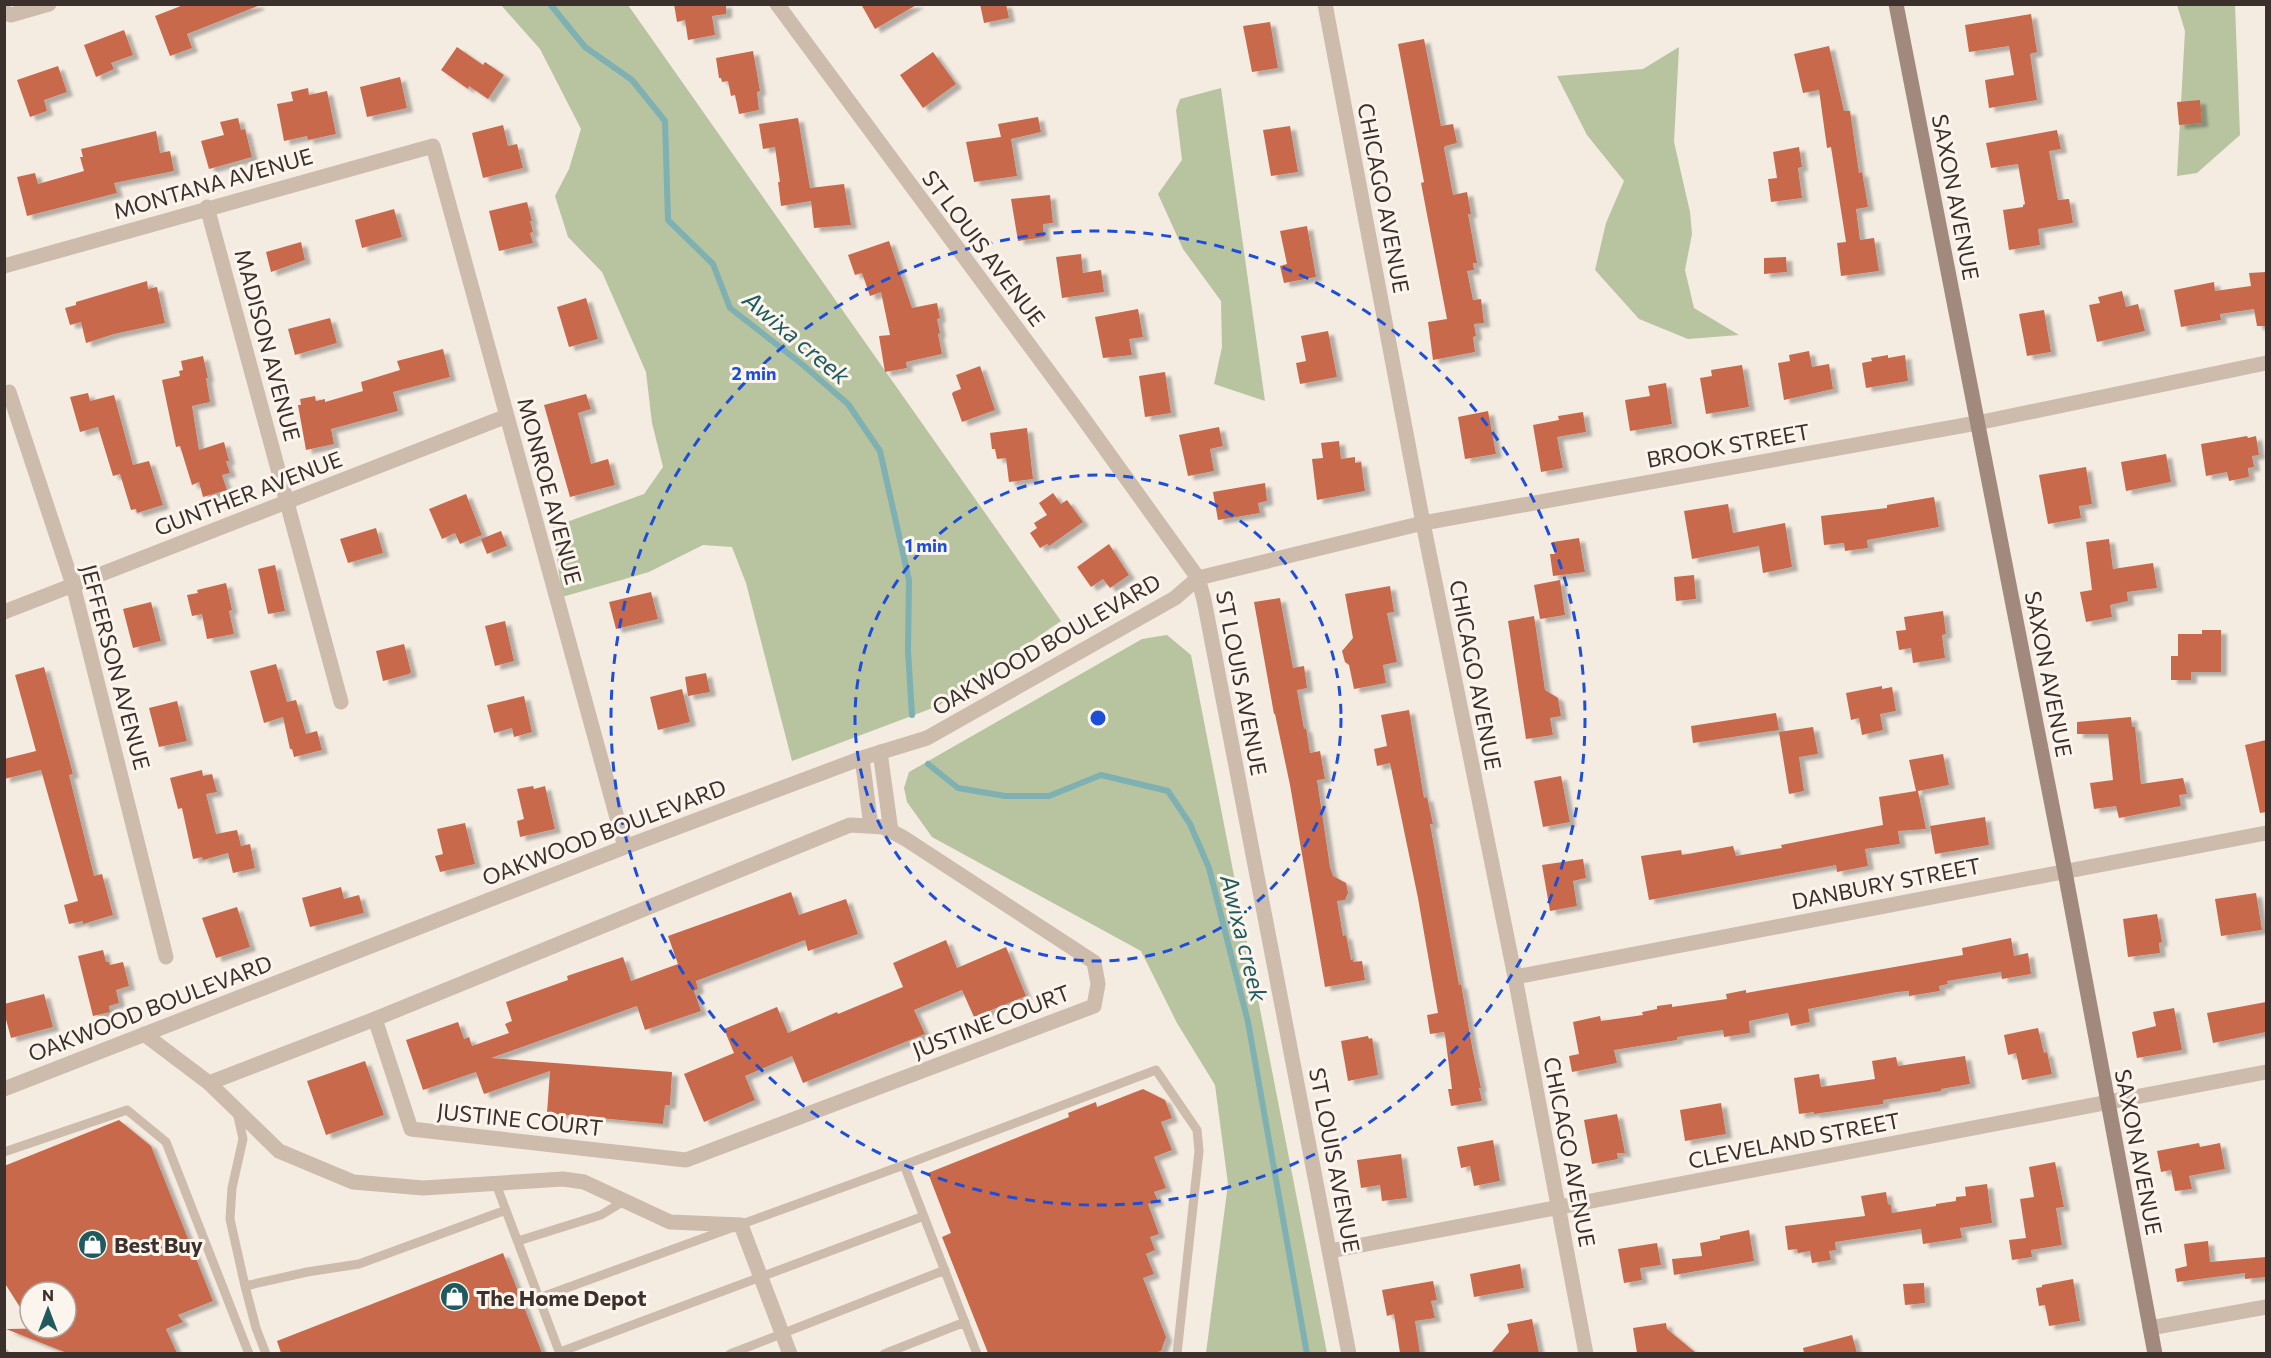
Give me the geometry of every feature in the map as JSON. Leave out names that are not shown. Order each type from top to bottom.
[{"type":"street","points":[[4,12],[11,15],[49,4]]},
{"type":"street","name":"ST LOUIS AVENUE","points":[[777,4],[1078,411],[1198,578],[1349,1353]]},
{"type":"street","name":"CHICAGO AVENUE","points":[[1325,4],[1423,524],[1515,977],[1586,1353]]},
{"type":"street","name":"SAXON AVENUE","points":[[1896,4],[2065,872],[2155,1353]]},
{"type":"street","name":"MONTANA AVENUE","points":[[4,266],[207,207],[434,146]]},
{"type":"street","name":"MONROE AVENUE","points":[[434,146],[624,847]]},
{"type":"street","name":"MADISON AVENUE","points":[[207,207],[342,702]]},
{"type":"street","name":"BROOK STREET","points":[[1198,578],[1423,524],[1977,423],[2266,363]]},
{"type":"street","name":"JEFFERSON AVENUE","points":[[9,392],[73,585],[166,957]]},
{"type":"street","name":"GUNTHER AVENUE","points":[[4,612],[507,416]]},
{"type":"street","name":"OAKWOOD BOULEVARD","points":[[4,1089],[624,847],[862,758],[927,738],[1175,598],[1198,578]]},
{"type":"street","points":[[880,752],[891,831]]},
{"type":"street","points":[[862,758],[871,826]]},
{"type":"street","name":"JUSTINE COURT","points":[[210,1083],[850,825],[883,827],[891,831],[1094,962],[1098,984],[1094,1006],[686,1160],[411,1129],[375,1018]]},
{"type":"street","name":"DANBURY STREET","points":[[1515,977],[2266,833]]},
{"type":"street","points":[[144,1034],[210,1083],[279,1151],[353,1182],[423,1188],[563,1179],[584,1182],[670,1222],[741,1226],[790,1353]]},
{"type":"street","name":"CLEVELAND STREET","points":[[1330,1251],[2266,1072]]},
{"type":"street","points":[[2150,1329],[2266,1307]]},
{"type":"lane","points":[[539,1298],[741,1226],[1156,1070],[1197,1130],[1199,1151],[1177,1353]]},
{"type":"lane","points":[[4,1152],[127,1110],[166,1142],[249,1353]]},
{"type":"lane","points":[[237,1110],[243,1139],[232,1188],[230,1219],[256,1328],[266,1353]]},
{"type":"lane","points":[[904,1165],[977,1353]]},
{"type":"lane","points":[[496,1184],[560,1353],[924,1216]]},
{"type":"lane","points":[[518,1241],[601,1215],[624,1201]]},
{"type":"lane","points":[[245,1286],[359,1264],[506,1210]]},
{"type":"lane","points":[[730,1353],[945,1270]]},
{"type":"lane","points":[[884,1353],[965,1322]]},
{"type":"green space","points":[[501,5],[628,5],[1061,621],[938,706],[792,761],[746,583],[732,547],[703,545],[649,572],[562,597],[553,527],[644,494],[663,467],[652,423],[646,372],[602,272],[568,237],[555,196],[569,169],[581,129],[540,49]]},
{"type":"green space","points":[[2177,5],[2235,5],[2240,135],[2197,173],[2177,176],[2185,31]]},
{"type":"green space","points":[[1679,47],[1674,142],[1690,212],[1692,234],[1685,270],[1694,308],[1739,335],[1688,339],[1639,319],[1595,270],[1606,223],[1624,181],[1587,135],[1557,76],[1643,69]]},
{"type":"green space","points":[[1221,88],[1265,401],[1214,384],[1222,347],[1221,301],[1183,249],[1158,194],[1182,160],[1176,110],[1180,99]]},
{"type":"green space","points":[[1167,635],[1191,655],[1327,1353],[1206,1353],[1228,1184],[1215,1085],[1177,1023],[1141,951],[932,837],[907,802],[904,788],[909,772],[1142,639]]},
{"type":"building","points":[[186,4],[258,4],[258,6],[187,34],[192,48],[170,56],[155,16]]},
{"type":"building","points":[[674,4],[726,4],[726,14],[712,16],[715,35],[688,40],[685,20],[677,22]]},
{"type":"building","points":[[861,4],[918,4],[875,29]]},
{"type":"building","points":[[980,4],[1006,4],[1009,18],[984,23]]},
{"type":"building","points":[[2031,14],[2037,52],[2030,54],[2037,100],[1989,108],[1985,80],[2014,75],[2009,46],[1969,52],[1965,25]]},
{"type":"building","points":[[1270,22],[1278,68],[1252,72],[1243,26]]},
{"type":"building","points":[[124,30],[133,55],[111,63],[114,69],[96,77],[84,45]]},
{"type":"building","points":[[1424,39],[1441,126],[1453,124],[1457,143],[1444,148],[1453,195],[1467,192],[1471,214],[1468,214],[1477,263],[1473,263],[1474,270],[1467,271],[1473,300],[1481,299],[1484,323],[1474,324],[1475,352],[1433,360],[1428,322],[1447,319],[1398,44]]},
{"type":"building","points":[[1829,46],[1844,111],[1850,111],[1859,173],[1862,172],[1868,207],[1856,209],[1860,240],[1874,238],[1879,271],[1841,276],[1837,243],[1846,242],[1831,147],[1827,148],[1819,90],[1803,93],[1794,54]]},
{"type":"building","points":[[457,47],[483,65],[485,62],[504,75],[488,99],[469,86],[468,89],[441,70]]},
{"type":"building","points":[[753,51],[760,91],[757,92],[759,110],[739,114],[735,95],[731,96],[728,81],[722,82],[719,78],[716,58]]},
{"type":"building","points":[[933,52],[956,84],[923,108],[900,75]]},
{"type":"building","points":[[58,66],[67,92],[44,100],[47,111],[30,117],[17,80]]},
{"type":"building","points":[[400,77],[407,108],[367,117],[360,87]]},
{"type":"building","points":[[308,88],[309,95],[327,91],[336,134],[308,140],[307,136],[284,141],[277,104],[293,101],[291,92]]},
{"type":"building","points":[[2200,100],[2202,123],[2179,125],[2177,102]]},
{"type":"building","points":[[1038,117],[1041,132],[1011,139],[1017,176],[974,182],[966,142],[1001,137],[998,124]]},
{"type":"building","points":[[238,118],[241,130],[245,129],[252,157],[209,169],[201,141],[224,135],[220,122]]},
{"type":"building","points":[[798,118],[810,188],[844,184],[851,225],[814,228],[811,201],[781,206],[775,147],[763,149],[759,124]]},
{"type":"building","points":[[503,125],[508,146],[517,144],[523,168],[483,178],[472,133]]},
{"type":"building","points":[[1290,126],[1298,172],[1271,176],[1263,130]]},
{"type":"building","points":[[2057,130],[2061,149],[2049,151],[2058,200],[2069,199],[2073,223],[2038,229],[2040,245],[2009,250],[2003,210],[2023,207],[2025,204],[2018,164],[1991,168],[1986,143]]},
{"type":"building","points":[[156,131],[160,153],[170,151],[174,171],[114,183],[117,193],[27,216],[17,177],[35,173],[38,184],[84,171],[80,157],[83,157],[81,149]]},
{"type":"building","points":[[1799,147],[1802,167],[1798,168],[1802,198],[1771,202],[1768,179],[1777,178],[1773,152]]},
{"type":"building","points":[[1050,195],[1053,223],[1043,224],[1044,237],[1018,241],[1011,199]]},
{"type":"building","points":[[527,202],[532,221],[530,221],[533,232],[530,233],[533,243],[499,251],[489,211]]},
{"type":"building","points":[[394,209],[402,237],[362,248],[355,220]]},
{"type":"building","points":[[1307,226],[1316,277],[1284,283],[1280,266],[1287,264],[1280,231]]},
{"type":"building","points":[[889,241],[912,308],[937,303],[940,318],[937,319],[940,333],[938,334],[942,354],[906,362],[907,368],[885,372],[879,336],[890,335],[881,292],[870,296],[862,273],[855,275],[848,255]]},
{"type":"building","points":[[301,242],[305,260],[271,272],[266,252]]},
{"type":"building","points":[[1081,254],[1083,273],[1101,270],[1104,292],[1062,298],[1056,257]]},
{"type":"building","points":[[1786,257],[1787,272],[1764,274],[1764,258]]},
{"type":"building","points":[[2266,272],[2266,326],[2257,326],[2254,309],[2220,314],[2221,320],[2181,327],[2174,290],[2214,282],[2215,291],[2251,286],[2249,273]]},
{"type":"building","points":[[147,281],[148,289],[157,287],[165,323],[114,334],[86,343],[81,322],[70,325],[65,308],[76,305],[76,302]]},
{"type":"building","points":[[2122,291],[2126,307],[2138,304],[2145,331],[2097,342],[2089,305],[2100,303],[2098,297]]},
{"type":"building","points":[[586,298],[598,339],[569,347],[557,307]]},
{"type":"building","points":[[1138,309],[1143,337],[1129,339],[1132,355],[1103,358],[1095,317]]},
{"type":"building","points":[[2044,310],[2051,352],[2027,356],[2019,314]]},
{"type":"building","points":[[330,318],[337,343],[295,355],[288,329]]},
{"type":"building","points":[[1328,331],[1337,377],[1300,384],[1296,363],[1306,361],[1301,336]]},
{"type":"building","points":[[443,349],[450,377],[393,392],[398,411],[331,429],[334,444],[306,450],[298,405],[301,405],[300,399],[315,396],[316,401],[325,399],[325,402],[363,391],[361,382],[400,370],[397,361]]},
{"type":"building","points":[[1809,351],[1812,367],[1829,364],[1833,389],[1784,400],[1778,363],[1790,361],[1789,355]]},
{"type":"building","points":[[1888,355],[1888,358],[1905,355],[1908,381],[1866,388],[1862,363],[1872,361],[1871,358]]},
{"type":"building","points":[[203,356],[210,402],[192,406],[199,450],[224,442],[230,473],[222,475],[227,490],[203,497],[199,482],[192,485],[180,446],[176,447],[162,380],[180,376],[179,371],[183,370],[181,361]]},
{"type":"building","points":[[1742,365],[1749,407],[1706,414],[1700,378],[1712,376],[1711,370]]},
{"type":"building","points":[[980,366],[995,410],[962,422],[952,394],[961,389],[956,375]]},
{"type":"building","points":[[1165,372],[1171,413],[1145,417],[1139,376]]},
{"type":"building","points":[[1666,383],[1672,424],[1630,431],[1625,400],[1650,396],[1648,386]]},
{"type":"building","points":[[88,393],[90,401],[114,395],[133,465],[149,461],[163,505],[137,513],[136,509],[131,510],[120,474],[113,476],[98,427],[80,432],[70,397]]},
{"type":"building","points":[[586,394],[591,409],[578,413],[591,464],[608,459],[615,485],[570,497],[544,405]]},
{"type":"building","points":[[1488,411],[1496,454],[1465,459],[1458,417]]},
{"type":"building","points":[[1583,412],[1586,432],[1557,437],[1563,468],[1541,472],[1533,425],[1559,420],[1558,416]]},
{"type":"building","points":[[1219,427],[1223,446],[1210,449],[1214,471],[1188,476],[1179,435]]},
{"type":"building","points":[[1027,428],[1033,479],[1009,482],[1006,458],[997,459],[995,449],[992,449],[990,433]]},
{"type":"building","points":[[2247,436],[2248,438],[2256,436],[2259,455],[2252,456],[2254,467],[2248,468],[2249,477],[2229,481],[2227,472],[2206,476],[2201,444]]},
{"type":"building","points":[[1339,441],[1341,459],[1355,457],[1355,463],[1361,462],[1365,491],[1317,500],[1312,459],[1323,458],[1321,443]]},
{"type":"building","points":[[2166,454],[2171,482],[2126,491],[2121,462]]},
{"type":"building","points":[[2086,467],[2092,504],[2079,506],[2081,518],[2048,524],[2039,475]]},
{"type":"building","points":[[1265,483],[1267,501],[1258,503],[1260,513],[1218,520],[1213,492]]},
{"type":"building","points":[[1053,493],[1061,504],[1067,500],[1083,522],[1049,546],[1047,544],[1040,548],[1030,533],[1037,528],[1034,523],[1047,515],[1039,503]]},
{"type":"building","points":[[466,494],[482,535],[460,544],[455,533],[442,539],[429,509]]},
{"type":"building","points":[[1934,497],[1939,527],[1867,540],[1868,548],[1845,551],[1844,543],[1824,545],[1821,516],[1887,508],[1887,505]]},
{"type":"building","points":[[1728,504],[1733,533],[1785,523],[1792,567],[1763,573],[1759,546],[1692,559],[1684,511]]},
{"type":"building","points":[[376,528],[383,553],[348,563],[340,539]]},
{"type":"building","points":[[501,531],[507,546],[487,554],[481,539]]},
{"type":"building","points":[[1579,538],[1585,572],[1553,576],[1550,554],[1555,554],[1553,542]]},
{"type":"building","points":[[2109,539],[2113,569],[2153,563],[2157,588],[2127,592],[2128,601],[2110,605],[2112,617],[2086,622],[2080,592],[2092,590],[2086,542]]},
{"type":"building","points":[[1109,544],[1129,575],[1110,588],[1103,579],[1091,587],[1077,567]]},
{"type":"building","points":[[275,565],[285,611],[268,614],[258,569]]},
{"type":"building","points":[[1694,575],[1696,599],[1676,601],[1674,577]]},
{"type":"building","points":[[1560,580],[1565,615],[1540,619],[1534,585]]},
{"type":"building","points":[[226,583],[234,634],[207,639],[202,614],[192,616],[187,595],[198,593],[197,590]]},
{"type":"building","points":[[1390,586],[1394,612],[1387,613],[1397,662],[1383,665],[1386,683],[1354,689],[1349,665],[1345,662],[1342,651],[1353,638],[1345,594]]},
{"type":"building","points":[[651,592],[658,619],[616,629],[609,602]]},
{"type":"building","points":[[1280,598],[1293,668],[1304,666],[1307,688],[1297,690],[1310,753],[1320,751],[1325,779],[1317,780],[1330,867],[1333,876],[1346,883],[1348,893],[1345,900],[1337,901],[1343,936],[1346,935],[1351,960],[1353,959],[1353,962],[1362,961],[1365,980],[1325,987],[1290,785],[1274,714],[1254,602]]},
{"type":"building","points":[[151,602],[161,641],[133,648],[123,609]]},
{"type":"building","points":[[1943,611],[1946,634],[1942,635],[1945,658],[1913,663],[1911,648],[1899,650],[1896,631],[1906,630],[1904,617]]},
{"type":"building","points":[[1534,616],[1545,690],[1558,698],[1561,716],[1550,718],[1553,735],[1526,739],[1508,621]]},
{"type":"building","points":[[505,621],[514,661],[495,666],[485,626]]},
{"type":"building","points":[[2202,630],[2221,630],[2221,672],[2191,672],[2191,680],[2171,680],[2171,656],[2178,656],[2178,634],[2202,634]]},
{"type":"building","points":[[404,644],[411,672],[383,681],[376,651]]},
{"type":"building","points":[[276,664],[287,702],[296,700],[306,734],[317,731],[322,750],[294,757],[283,717],[264,723],[250,671]]},
{"type":"building","points":[[44,667],[73,774],[69,775],[94,876],[102,874],[113,915],[83,924],[83,921],[69,924],[64,905],[78,901],[41,770],[4,779],[4,759],[36,751],[15,675]]},
{"type":"building","points":[[706,673],[710,692],[688,696],[685,677]]},
{"type":"building","points":[[1882,686],[1882,689],[1892,687],[1896,711],[1880,714],[1883,730],[1862,735],[1859,718],[1851,720],[1846,693]]},
{"type":"building","points":[[682,689],[690,722],[658,730],[650,697]]},
{"type":"building","points":[[524,696],[532,732],[514,737],[512,728],[494,733],[487,705]]},
{"type":"building","points":[[177,701],[187,741],[159,747],[149,708]]},
{"type":"building","points":[[1409,710],[1424,798],[1427,797],[1433,824],[1430,824],[1459,985],[1461,984],[1481,1088],[1479,1088],[1482,1101],[1451,1106],[1448,1089],[1452,1089],[1445,1035],[1444,1032],[1430,1034],[1427,1015],[1438,1013],[1418,898],[1390,763],[1377,766],[1374,749],[1387,746],[1381,715]]},
{"type":"building","points":[[1776,713],[1779,730],[1693,743],[1691,726]]},
{"type":"building","points":[[2131,717],[2132,727],[2135,727],[2141,784],[2183,778],[2187,794],[2179,795],[2181,806],[2119,818],[2116,806],[2094,809],[2090,783],[2113,780],[2108,734],[2077,734],[2077,722]]},
{"type":"building","points":[[1813,727],[1818,754],[1799,757],[1804,791],[1789,794],[1779,732]]},
{"type":"building","points":[[2266,740],[2266,812],[2260,813],[2245,745]]},
{"type":"building","points":[[1943,754],[1949,785],[1918,791],[1926,829],[1898,831],[1900,844],[1865,849],[1868,866],[1837,872],[1836,865],[1649,900],[1641,856],[1681,850],[1682,855],[1733,846],[1736,856],[1883,825],[1879,797],[1916,791],[1909,760]]},
{"type":"building","points":[[202,770],[203,776],[212,774],[217,792],[206,794],[216,834],[237,830],[241,846],[250,844],[255,868],[233,873],[228,853],[203,860],[202,857],[193,859],[182,808],[178,809],[170,778]]},
{"type":"building","points":[[1561,776],[1570,822],[1543,827],[1534,781]]},
{"type":"building","points":[[533,786],[534,789],[545,786],[555,829],[520,837],[517,821],[524,819],[517,789]]},
{"type":"building","points":[[1985,817],[1989,845],[1935,854],[1930,826]]},
{"type":"building","points":[[465,823],[475,864],[440,872],[435,856],[443,854],[437,829]]},
{"type":"building","points":[[1583,859],[1586,878],[1573,881],[1577,906],[1550,911],[1542,865]]},
{"type":"building","points":[[341,887],[344,899],[359,895],[364,913],[310,927],[302,898]]},
{"type":"building","points":[[791,892],[799,915],[846,899],[858,934],[808,951],[805,940],[696,981],[698,989],[694,991],[701,1011],[645,1030],[637,1006],[491,1058],[672,1072],[670,1105],[665,1105],[663,1124],[547,1113],[550,1071],[484,1094],[476,1072],[423,1090],[406,1040],[458,1022],[464,1039],[469,1037],[472,1046],[509,1033],[505,1024],[512,1021],[506,1002],[568,980],[567,976],[623,957],[631,981],[678,964],[668,936]]},
{"type":"building","points":[[2256,893],[2262,930],[2221,936],[2215,899]]},
{"type":"building","points":[[237,907],[250,947],[216,958],[202,918]]},
{"type":"building","points":[[2157,914],[2162,942],[2159,943],[2160,953],[2128,957],[2123,919]]},
{"type":"building","points":[[2011,938],[2014,956],[2028,953],[2031,974],[2002,979],[2001,972],[1947,981],[1948,984],[1939,986],[1940,991],[1909,996],[1909,991],[1897,992],[1808,1009],[1810,1022],[1791,1026],[1788,1013],[1749,1021],[1750,1033],[1724,1037],[1723,1030],[1614,1050],[1617,1063],[1572,1072],[1569,1056],[1579,1054],[1573,1022],[1600,1016],[1601,1021],[1643,1015],[1642,1012],[1657,1009],[1657,1006],[1672,1004],[1672,1007],[1727,999],[1726,994],[1746,990],[1746,993],[1963,955],[1962,948]]},
{"type":"building","points":[[946,940],[957,968],[1006,947],[1026,996],[974,1017],[962,990],[914,1010],[925,1034],[803,1083],[792,1056],[745,1076],[755,1100],[704,1122],[684,1074],[734,1053],[724,1029],[777,1007],[788,1033],[837,1012],[838,1014],[903,987],[893,963]]},
{"type":"building","points":[[103,950],[106,962],[110,965],[123,962],[129,986],[116,990],[119,1003],[109,1006],[110,1012],[93,1016],[78,956]]},
{"type":"building","points":[[44,994],[53,1027],[11,1038],[4,1004]]},
{"type":"building","points":[[2266,1002],[2266,1032],[2213,1043],[2207,1013]]},
{"type":"building","points":[[2174,1008],[2182,1050],[2137,1058],[2132,1032],[2156,1026],[2153,1012]]},
{"type":"building","points":[[2038,1028],[2052,1074],[2022,1080],[2016,1053],[2008,1055],[2004,1035]]},
{"type":"building","points":[[1368,1036],[1369,1039],[1372,1038],[1378,1075],[1348,1081],[1341,1041]]},
{"type":"building","points":[[1965,1056],[1970,1084],[1883,1100],[1883,1104],[1799,1114],[1794,1078],[1819,1074],[1821,1087],[1875,1079],[1872,1061],[1896,1057],[1898,1066]]},
{"type":"building","points":[[365,1061],[384,1115],[326,1135],[307,1081]]},
{"type":"building","points":[[1143,1089],[1165,1100],[1172,1118],[1161,1122],[1172,1150],[1154,1157],[1166,1188],[1154,1192],[1158,1201],[1148,1204],[1159,1234],[1150,1237],[1155,1250],[1146,1254],[1154,1274],[1143,1278],[1166,1337],[1161,1351],[1154,1353],[988,1353],[942,1237],[951,1233],[928,1173],[1069,1117],[1068,1113],[1096,1102],[1097,1107]]},
{"type":"building","points":[[1721,1103],[1726,1134],[1685,1141],[1680,1110]]},
{"type":"building","points":[[1617,1114],[1625,1153],[1617,1153],[1618,1159],[1592,1164],[1584,1120]]},
{"type":"building","points":[[119,1120],[151,1146],[213,1301],[178,1315],[183,1322],[166,1329],[177,1353],[67,1353],[34,1340],[78,1340],[78,1280],[18,1280],[18,1304],[4,1282],[4,1166]]},
{"type":"building","points":[[1493,1140],[1500,1181],[1474,1186],[1470,1166],[1461,1168],[1457,1147]]},
{"type":"building","points":[[2199,1143],[2200,1147],[2220,1143],[2225,1169],[2189,1176],[2192,1189],[2175,1191],[2171,1170],[2161,1172],[2157,1151]]},
{"type":"building","points":[[1401,1154],[1407,1198],[1382,1201],[1380,1185],[1361,1188],[1357,1160]]},
{"type":"building","points":[[2055,1162],[2064,1207],[2056,1208],[2062,1245],[2031,1250],[2032,1257],[2012,1260],[2009,1240],[2026,1238],[2020,1199],[2034,1197],[2029,1167]]},
{"type":"building","points":[[1987,1184],[1992,1223],[1960,1228],[1962,1238],[1923,1244],[1921,1229],[1835,1242],[1836,1250],[1829,1251],[1831,1260],[1812,1263],[1810,1251],[1798,1253],[1797,1249],[1788,1250],[1785,1226],[1865,1216],[1861,1196],[1886,1192],[1892,1213],[1956,1201],[1956,1197],[1966,1196],[1965,1187]]},
{"type":"building","points":[[1749,1230],[1754,1261],[1674,1275],[1672,1259],[1702,1256],[1700,1243]]},
{"type":"building","points":[[2208,1241],[2210,1262],[2266,1257],[2266,1277],[2245,1279],[2245,1273],[2177,1282],[2175,1269],[2187,1266],[2184,1244]]},
{"type":"building","points":[[1657,1243],[1661,1265],[1640,1268],[1642,1280],[1624,1283],[1618,1249]]},
{"type":"building","name":"The Home Depot","points":[[503,1253],[542,1353],[281,1353],[277,1341]]},
{"type":"building","points":[[1520,1264],[1524,1288],[1474,1297],[1470,1274]]},
{"type":"building","points":[[2073,1279],[2080,1321],[2049,1326],[2045,1305],[2039,1306],[2036,1288]]},
{"type":"building","points":[[1433,1281],[1437,1300],[1431,1301],[1435,1318],[1415,1321],[1420,1353],[1400,1353],[1394,1314],[1387,1316],[1382,1290]]},
{"type":"building","points":[[1924,1283],[1925,1303],[1905,1305],[1903,1284]]},
{"type":"building","points":[[1532,1319],[1539,1353],[1491,1353],[1509,1332],[1507,1324]]},
{"type":"building","points":[[1666,1323],[1667,1329],[1696,1353],[1637,1353],[1633,1328]]},
{"type":"building","points":[[6,1329],[18,1329],[18,1334]]},
{"type":"building","points":[[1852,1335],[1857,1353],[1804,1353],[1803,1348]]},
{"type":"waterway","name":"Awixa creek","points":[[550,4],[585,47],[632,80],[665,121],[668,220],[713,264],[730,308],[803,365],[848,404],[880,451],[909,580],[908,651],[912,715]]},
{"type":"waterway","name":"Awixa creek","points":[[928,764],[958,788],[1005,796],[1049,796],[1101,775],[1168,791],[1190,824],[1209,868],[1248,1022],[1307,1354]]},
{"type":"place","name":"Best Buy","points":[[93,1244]]},
{"type":"place","name":"The Home Depot","points":[[455,1297]]}]
